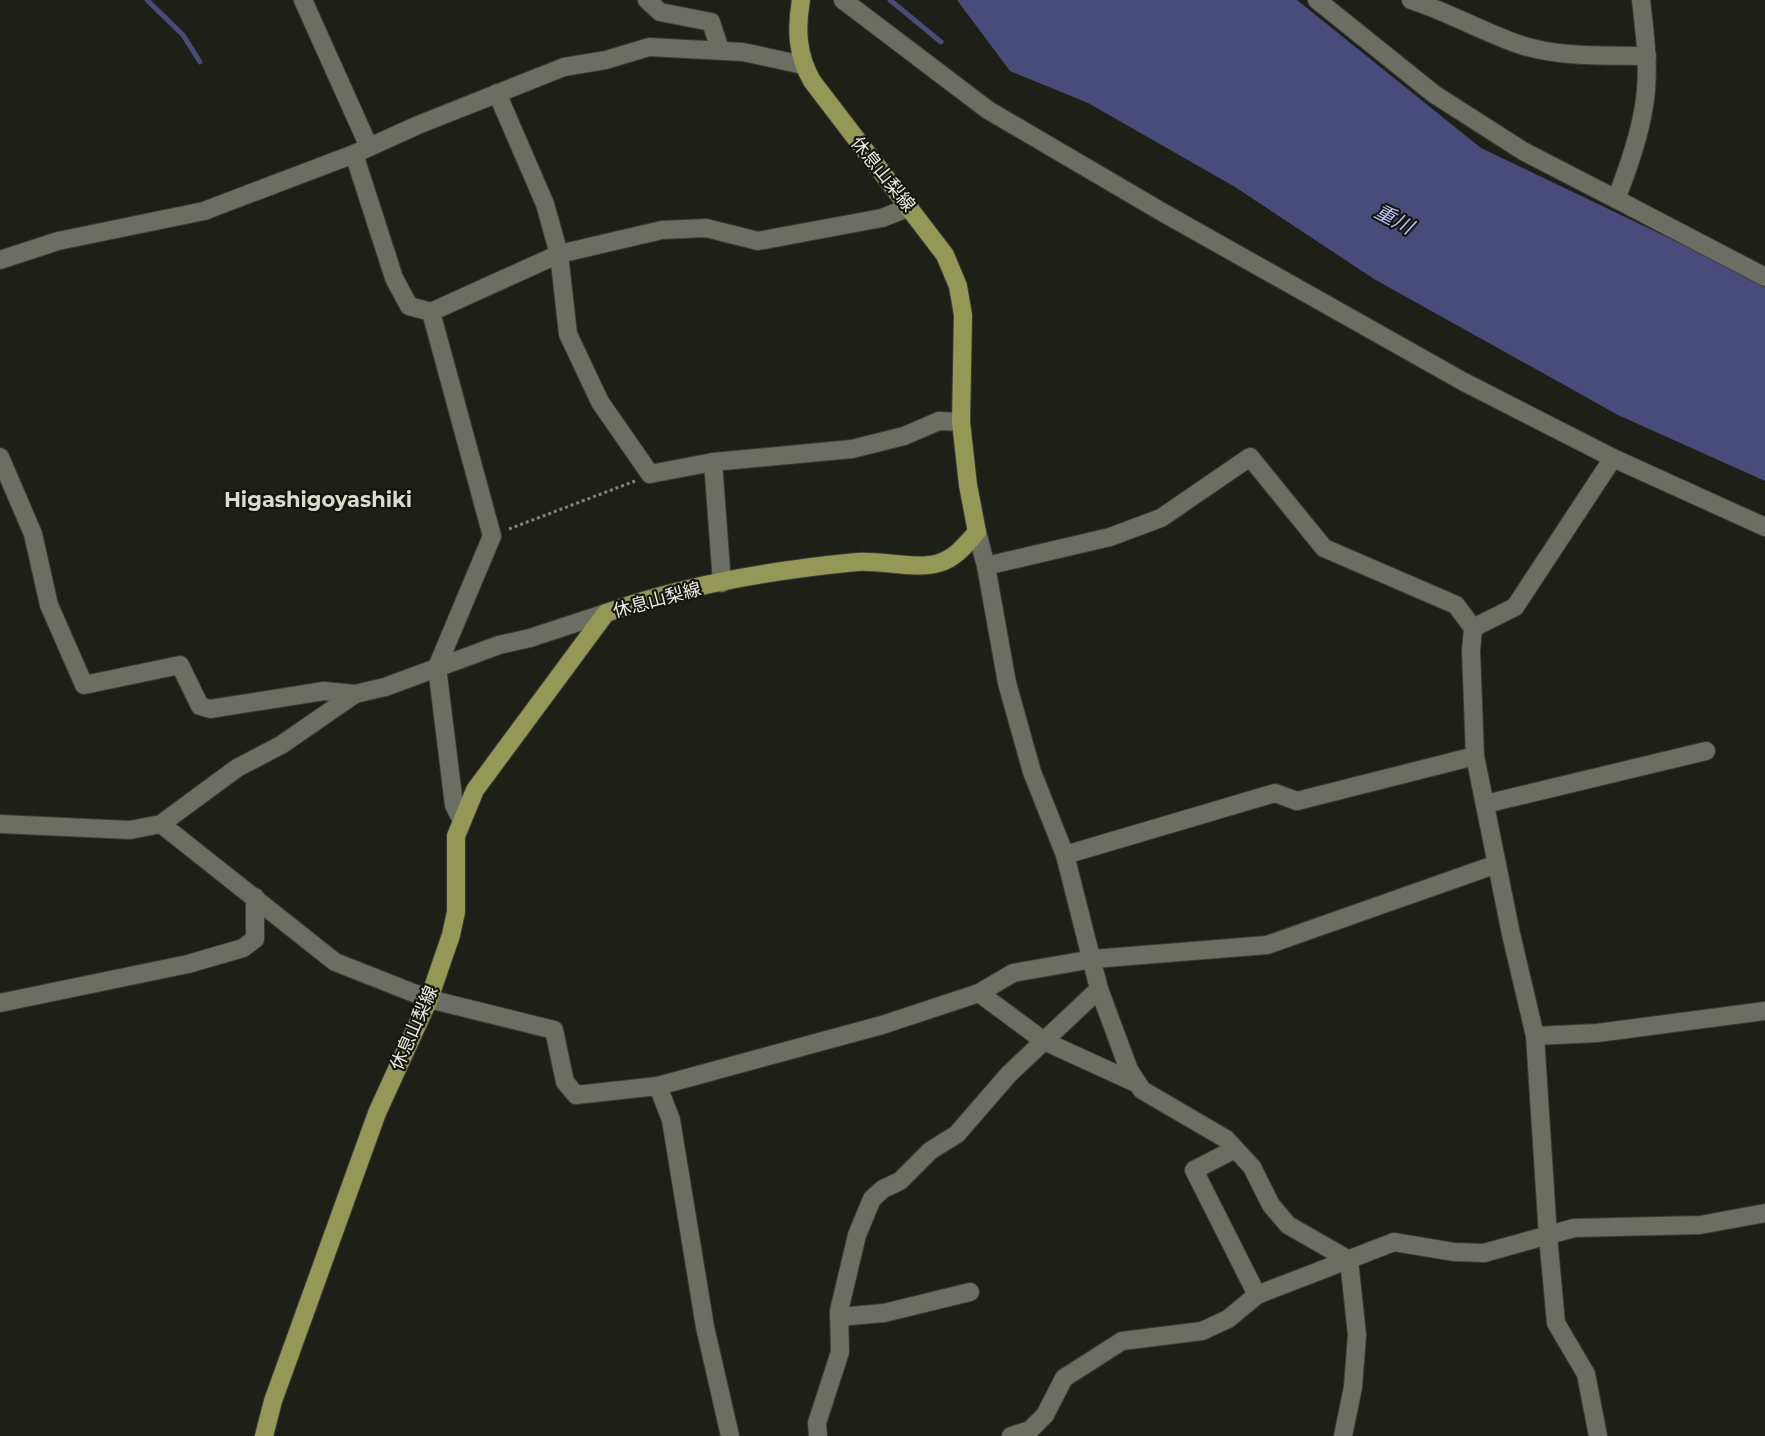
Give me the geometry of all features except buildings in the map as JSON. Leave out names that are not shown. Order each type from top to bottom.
[{"type":"main road","name":"休息山梨線","points":[[264,1436],[273,1401],[377,1113],[429,999],[451,935],[456,912],[456,836],[462,821],[475,790],[606,613],[633,603],[809,567],[867,561],[936,564],[952,558],[977,532],[968,485],[961,422],[963,315],[958,286],[945,255],[824,99],[803,65],[798,39],[801,0]]},
{"type":"street","points":[[303,0],[362,150],[394,278],[409,306],[431,312],[559,254],[662,230],[706,228],[759,242],[882,218],[909,207]]},
{"type":"street","points":[[647,0],[660,12],[711,22],[720,50]]},
{"type":"street","points":[[843,0],[988,110],[1162,212],[1464,382],[1613,458],[1765,527]]},
{"type":"street","points":[[1317,0],[1434,94],[1523,151],[1765,277]]},
{"type":"street","points":[[1411,0],[1442,10],[1520,44],[1577,54],[1647,56]]},
{"type":"street","points":[[1616,199],[1630,164],[1645,106],[1647,56],[1641,0]]},
{"type":"street","points":[[0,260],[58,240],[204,211],[362,150],[564,67],[606,60],[649,47],[742,52],[803,65]]},
{"type":"street","points":[[497,93],[545,204],[559,254],[568,334],[600,402],[650,474],[713,462],[852,449],[904,436],[939,421],[961,422]]},
{"type":"street","points":[[431,312],[492,536],[437,667],[454,805],[462,821]]},
{"type":"street","points":[[0,457],[33,534],[49,605],[84,685],[180,665],[200,706],[210,709],[324,691],[355,694],[385,687],[437,667],[606,613]]},
{"type":"street","points":[[986,566],[1110,537],[1161,518],[1250,457],[1324,548],[1456,604],[1473,628],[1471,651],[1475,756],[1535,1036],[1556,1323],[1586,1374],[1598,1436]]},
{"type":"street","points":[[1473,628],[1515,608],[1613,458]]},
{"type":"street","points":[[713,462],[722,583]]},
{"type":"street","points":[[977,532],[986,566],[1006,683],[1032,772],[1065,855],[1099,989],[1129,1070],[1142,1090],[1226,1139],[1252,1167],[1271,1205],[1288,1225],[1349,1260]]},
{"type":"street","points":[[0,824],[130,830],[161,824],[237,768],[281,745],[355,694]]},
{"type":"street","points":[[1485,804],[1706,751]]},
{"type":"street","points":[[1065,855],[1275,793],[1297,801],[1475,756]]},
{"type":"street","points":[[161,824],[334,962],[429,999],[554,1030],[565,1082],[576,1095],[658,1086],[882,1025],[979,993],[1013,973],[1093,959],[1267,945],[1497,864]]},
{"type":"street","points":[[0,1003],[188,964],[243,948],[255,939],[255,897]]},
{"type":"street","points":[[818,1436],[817,1423],[840,1352],[839,1317],[857,1235],[872,1199],[883,1189],[900,1181],[930,1152],[957,1134],[1009,1074],[1099,989]]},
{"type":"street","points":[[979,993],[1044,1041],[1138,1084]]},
{"type":"street","points":[[1535,1036],[1597,1034],[1765,1011]]},
{"type":"street","points":[[658,1086],[671,1120],[703,1316],[730,1436]]},
{"type":"street","points":[[1235,1149],[1194,1170],[1257,1295]]},
{"type":"street","points":[[1011,1436],[1030,1430],[1045,1415],[1064,1378],[1122,1341],[1202,1331],[1228,1319],[1257,1295],[1394,1242],[1454,1252],[1484,1252],[1574,1228],[1700,1226],[1765,1213]]},
{"type":"street","points":[[1343,1436],[1353,1387],[1357,1335],[1349,1260]]},
{"type":"street","points":[[839,1317],[884,1313],[970,1292]]},
{"type":"path","points":[[492,536],[650,474]]},
{"type":"water","name":"重川","points":[[957,0],[1297,0],[1481,148],[1765,284],[1765,481],[1618,415],[1374,279],[1235,187],[1088,103],[1010,71]]},
{"type":"waterway","points":[[147,0],[183,35],[200,62]]},
{"type":"waterway","points":[[890,0],[941,42]]},
{"type":"district","name":"Higashigoyashiki","points":[[318,499]]}]
